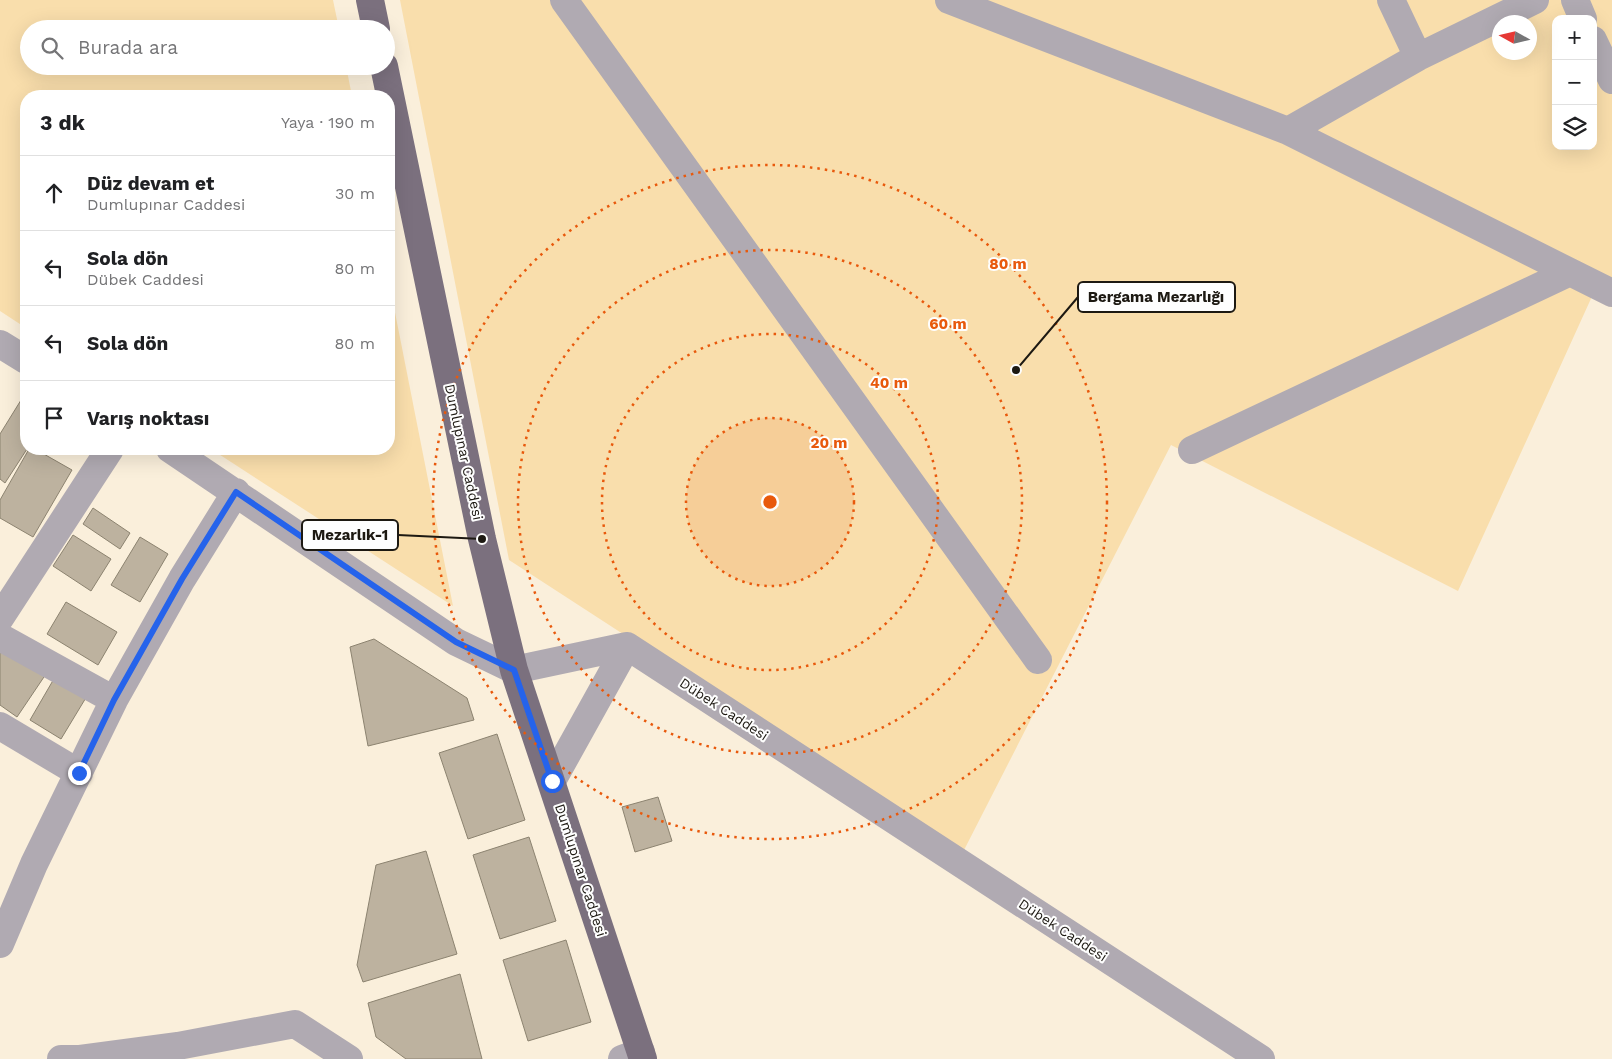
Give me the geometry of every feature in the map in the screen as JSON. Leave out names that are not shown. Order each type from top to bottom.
[{"type":"main road","points":[[370,0],[374,20]]},
{"type":"main road","name":"Dumlupınar Caddesi","points":[[386,75],[389,90]]},
{"type":"main road","name":"Dumlupınar Caddesi","points":[[395,119],[482,539],[514,670],[552,781],[635,1057]]},
{"type":"street","points":[[564,0],[1038,660]]},
{"type":"street","points":[[949,0],[1288,131],[1612,293]]},
{"type":"street","points":[[1390,0],[1418,57]]},
{"type":"street","points":[[1288,131],[1418,57],[1534,0]]},
{"type":"street","points":[[1575,0],[1582,15]]},
{"type":"street","points":[[1597,48],[1612,80]]},
{"type":"street","points":[[1192,450],[1570,272]]},
{"type":"street","points":[[0,344],[20,356]]},
{"type":"street","points":[[0,618],[106,455]]},
{"type":"street","points":[[179,455],[456,642],[514,670],[627,646]]},
{"type":"street","points":[[0,944],[34,864],[114,700],[182,579],[236,492]]},
{"type":"street","points":[[0,637],[114,700]]},
{"type":"street","points":[[552,781],[627,646]]},
{"type":"street","name":"Dübek Caddesi","points":[[627,646],[1261,1059]]},
{"type":"street","points":[[0,726],[79,773]]},
{"type":"street","points":[[61,1059],[178,1046],[295,1024],[349,1059]]},
{"type":"shaded area","points":[[0,0],[333,0],[337,20],[20,20],[20,75],[348,75],[351,90],[20,90],[20,324],[0,311]]},
{"type":"shaded area","points":[[400,0],[1612,0],[1612,296],[1594,292],[1458,591],[1171,445],[962,854],[509,560]]},
{"type":"shaded area","points":[[395,312],[453,606],[220,455],[395,455]]},
{"type":"building","points":[[20,402],[20,455],[23,455],[5,483],[0,479],[0,434]]},
{"type":"building","points":[[26,455],[46,455],[72,470],[33,537],[0,518],[0,500]]},
{"type":"building","points":[[93,508],[130,533],[120,549],[83,524]]},
{"type":"building","points":[[73,535],[111,559],[91,591],[53,566]]},
{"type":"building","points":[[140,537],[168,554],[140,602],[111,585]]},
{"type":"building","points":[[66,602],[117,632],[98,665],[47,634]]},
{"type":"building","points":[[374,639],[467,698],[474,720],[368,746],[350,647]]},
{"type":"building","points":[[0,652],[48,671],[17,717],[0,705]]},
{"type":"building","points":[[55,677],[87,696],[61,739],[30,720]]},
{"type":"building","points":[[497,734],[525,820],[468,839],[439,753]]},
{"type":"building","points":[[658,797],[672,841],[635,852],[622,807]]},
{"type":"building","points":[[529,837],[556,921],[500,939],[473,855]]},
{"type":"building","points":[[426,851],[457,954],[363,982],[357,965],[376,865]]},
{"type":"building","points":[[566,940],[591,1022],[528,1041],[503,960]]},
{"type":"building","points":[[460,974],[482,1059],[406,1059],[376,1037],[368,1003]]},
{"type":"place","name":"Bergama Mezarlığı","points":[[1016,370]]},
{"type":"place","name":"Mezarlık-1","points":[[482,539]]},
{"type":"route","points":[[79,773],[114,700],[182,579],[236,492],[456,642],[514,670],[552,781]]}]
